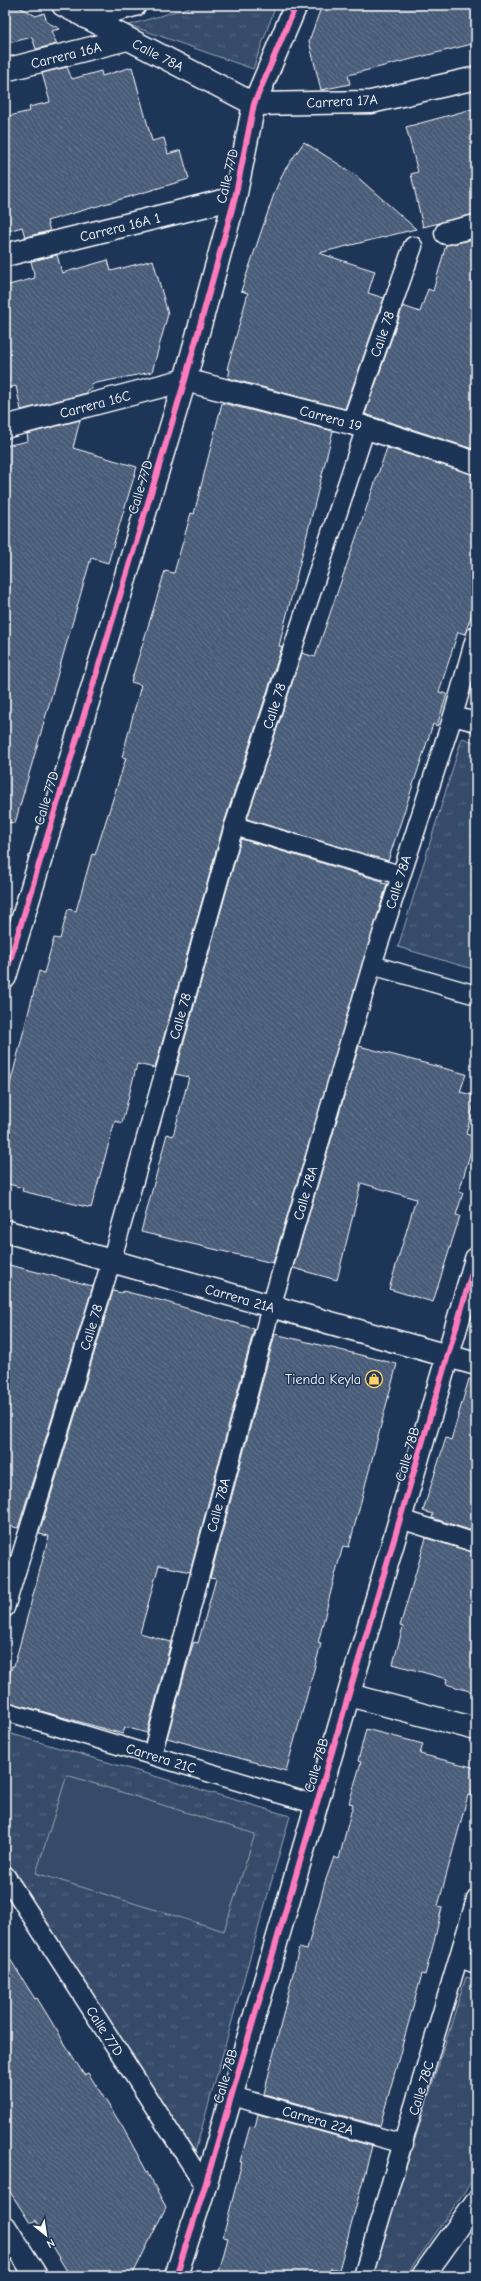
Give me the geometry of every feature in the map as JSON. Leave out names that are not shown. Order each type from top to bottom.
[{"type":"street","name":"Calle 78A","points":[[63,5],[254,104]]},
{"type":"street","points":[[87,18],[135,5]]},
{"type":"street","name":"Calle 77D","points":[[5,977],[185,380],[235,198],[254,104],[296,5]]},
{"type":"street","name":"Carrera 16A","points":[[5,70],[127,39]]},
{"type":"street","name":"Carrera 17A","points":[[254,104],[371,102],[476,78]]},
{"type":"street","name":"Carrera 16A 1","points":[[5,255],[235,198]]},
{"type":"street","points":[[446,234],[476,226]]},
{"type":"street","name":"Carrera 19","points":[[185,380],[358,425],[476,463]]},
{"type":"street","name":"Carrera 16C","points":[[5,427],[185,380]]},
{"type":"street","name":"Carrera 21A","points":[[5,1231],[476,1364]]},
{"type":"street","name":"Calle 78B","points":[[176,2276],[232,2096],[476,1259]]},
{"type":"street","points":[[349,1695],[476,1729]]},
{"type":"street","points":[[423,2276],[476,2202]]},
{"type":"street","points":[[5,2227],[36,2276]]},
{"type":"lane","name":"Calle 78","points":[[5,1608],[111,1262],[234,826],[413,246]]},
{"type":"lane","name":"Calle 78A","points":[[152,1755],[271,1307],[372,965],[400,875],[453,716],[476,635]]},
{"type":"lane","points":[[453,716],[476,722]]},
{"type":"lane","points":[[234,826],[400,875]]},
{"type":"lane","points":[[372,965],[476,995]]},
{"type":"lane","points":[[400,1519],[476,1542]]},
{"type":"lane","name":"Carrera 21C","points":[[5,1711],[316,1805]]},
{"type":"lane","name":"Calle 77D","points":[[5,1875],[205,2186]]},
{"type":"lane","name":"Calle 78C","points":[[363,2276],[404,2144],[468,1961],[476,1900]]},
{"type":"lane","name":"Carrera 22A","points":[[232,2096],[404,2144]]},
{"type":"green space","points":[[197,5],[276,5],[253,69],[129,25]]},
{"type":"green space","points":[[462,738],[476,743],[476,970],[398,947]]},
{"type":"green space","points":[[5,1732],[290,1816],[195,2152],[5,1861]]},
{"type":"green space","points":[[67,1775],[255,1834],[224,1931],[36,1873]]},
{"type":"green space","points":[[466,1977],[476,1980],[476,2175],[406,2276],[372,2276]]},
{"type":"building","points":[[5,5],[16,5],[36,16],[44,13],[47,22],[60,29],[51,31],[57,44],[36,49],[32,37],[5,44]]},
{"type":"building","points":[[322,5],[476,5],[476,43],[348,75],[350,84],[321,90],[309,41]]},
{"type":"building","points":[[67,67],[72,79],[101,71],[102,76],[132,67],[152,141],[164,138],[168,154],[181,150],[189,179],[47,221],[50,231],[25,237],[22,227],[5,232],[5,117],[30,111],[29,107],[50,102],[42,73]]},
{"type":"building","points":[[476,108],[476,214],[423,227],[411,174],[418,172],[406,127]]},
{"type":"building","points":[[304,142],[354,174],[416,229],[319,253],[375,271],[368,293],[384,298],[345,409],[228,378],[230,370],[227,369],[248,293],[241,291],[275,191],[284,171]]},
{"type":"building","points":[[476,239],[476,450],[365,414],[403,306],[420,312],[428,289],[433,291],[446,245]]},
{"type":"building","points":[[57,255],[62,273],[108,260],[111,271],[153,260],[168,314],[152,372],[91,384],[92,389],[87,390],[87,393],[21,410],[16,386],[5,389],[5,286],[35,278],[31,261]]},
{"type":"building","points":[[222,403],[333,431],[279,646],[282,647],[224,823],[155,1068],[137,1064],[122,1123],[115,1121],[91,1208],[22,1191],[23,1188],[5,1183],[5,1104],[39,971],[44,973],[54,938],[60,939],[68,909],[76,911],[92,854],[95,855],[126,758],[122,757],[141,685],[131,682],[165,571],[174,573],[191,513],[194,514]]},
{"type":"building","points":[[80,420],[73,448],[137,467],[108,563],[91,558],[15,823],[5,822],[5,446],[28,441],[27,434]]},
{"type":"building","points":[[387,448],[476,475],[476,601],[465,634],[458,632],[439,692],[447,694],[437,726],[433,724],[388,861],[247,819],[302,653],[315,657]]},
{"type":"building","points":[[241,839],[382,881],[381,883],[387,884],[273,1263],[141,1232],[167,1134],[173,1136],[189,1077],[175,1074]]},
{"type":"building","points":[[359,1046],[466,1074],[460,1092],[476,1096],[466,1134],[475,1137],[459,1192],[463,1193],[456,1215],[460,1216],[433,1302],[389,1289],[416,1199],[361,1183],[337,1280],[293,1268]]},
{"type":"building","points":[[5,1264],[93,1286],[18,1528],[5,1525]]},
{"type":"building","points":[[113,1291],[122,1293],[123,1291],[163,1301],[254,1329],[190,1572],[159,1565],[140,1633],[171,1642],[147,1733],[125,1727],[123,1734],[5,1701],[5,1691],[12,1666],[14,1666],[49,1536],[39,1534]]},
{"type":"building","points":[[275,1334],[397,1364],[349,1547],[343,1546],[334,1579],[318,1643],[321,1644],[286,1771],[167,1738],[192,1647],[194,1642],[198,1643],[216,1579],[210,1578]]},
{"type":"building","points":[[469,1379],[476,1380],[476,1532],[432,1518],[433,1514],[423,1511],[446,1438],[451,1440]]},
{"type":"building","points":[[426,1538],[476,1553],[476,1693],[446,1684],[447,1679],[393,1664],[403,1627],[400,1626]]},
{"type":"building","points":[[366,1729],[423,1744],[420,1754],[476,1768],[471,1796],[468,1795],[438,1906],[442,1907],[434,1942],[425,1975],[422,1974],[380,2126],[264,2094],[299,1948],[307,1950],[325,1882],[334,1857],[339,1859],[353,1804],[349,1803],[361,1762],[358,1761]]},
{"type":"building","points":[[5,1951],[35,1999],[37,1998],[84,2075],[88,2073],[122,2126],[166,2207],[132,2276],[70,2276],[36,2220],[30,2223],[5,2184]]},
{"type":"building","points":[[258,2114],[372,2146],[339,2270],[331,2268],[328,2276],[235,2276],[219,2272],[228,2238],[223,2237],[242,2162],[240,2162],[250,2126],[255,2127]]},
{"type":"cycle path","points":[[5,977],[185,380],[235,198],[254,104],[296,5]]},
{"type":"cycle path","points":[[176,2276],[205,2186],[476,1259]]},
{"type":"place","name":"Tienda Keyla","points":[[374,1379]]}]
